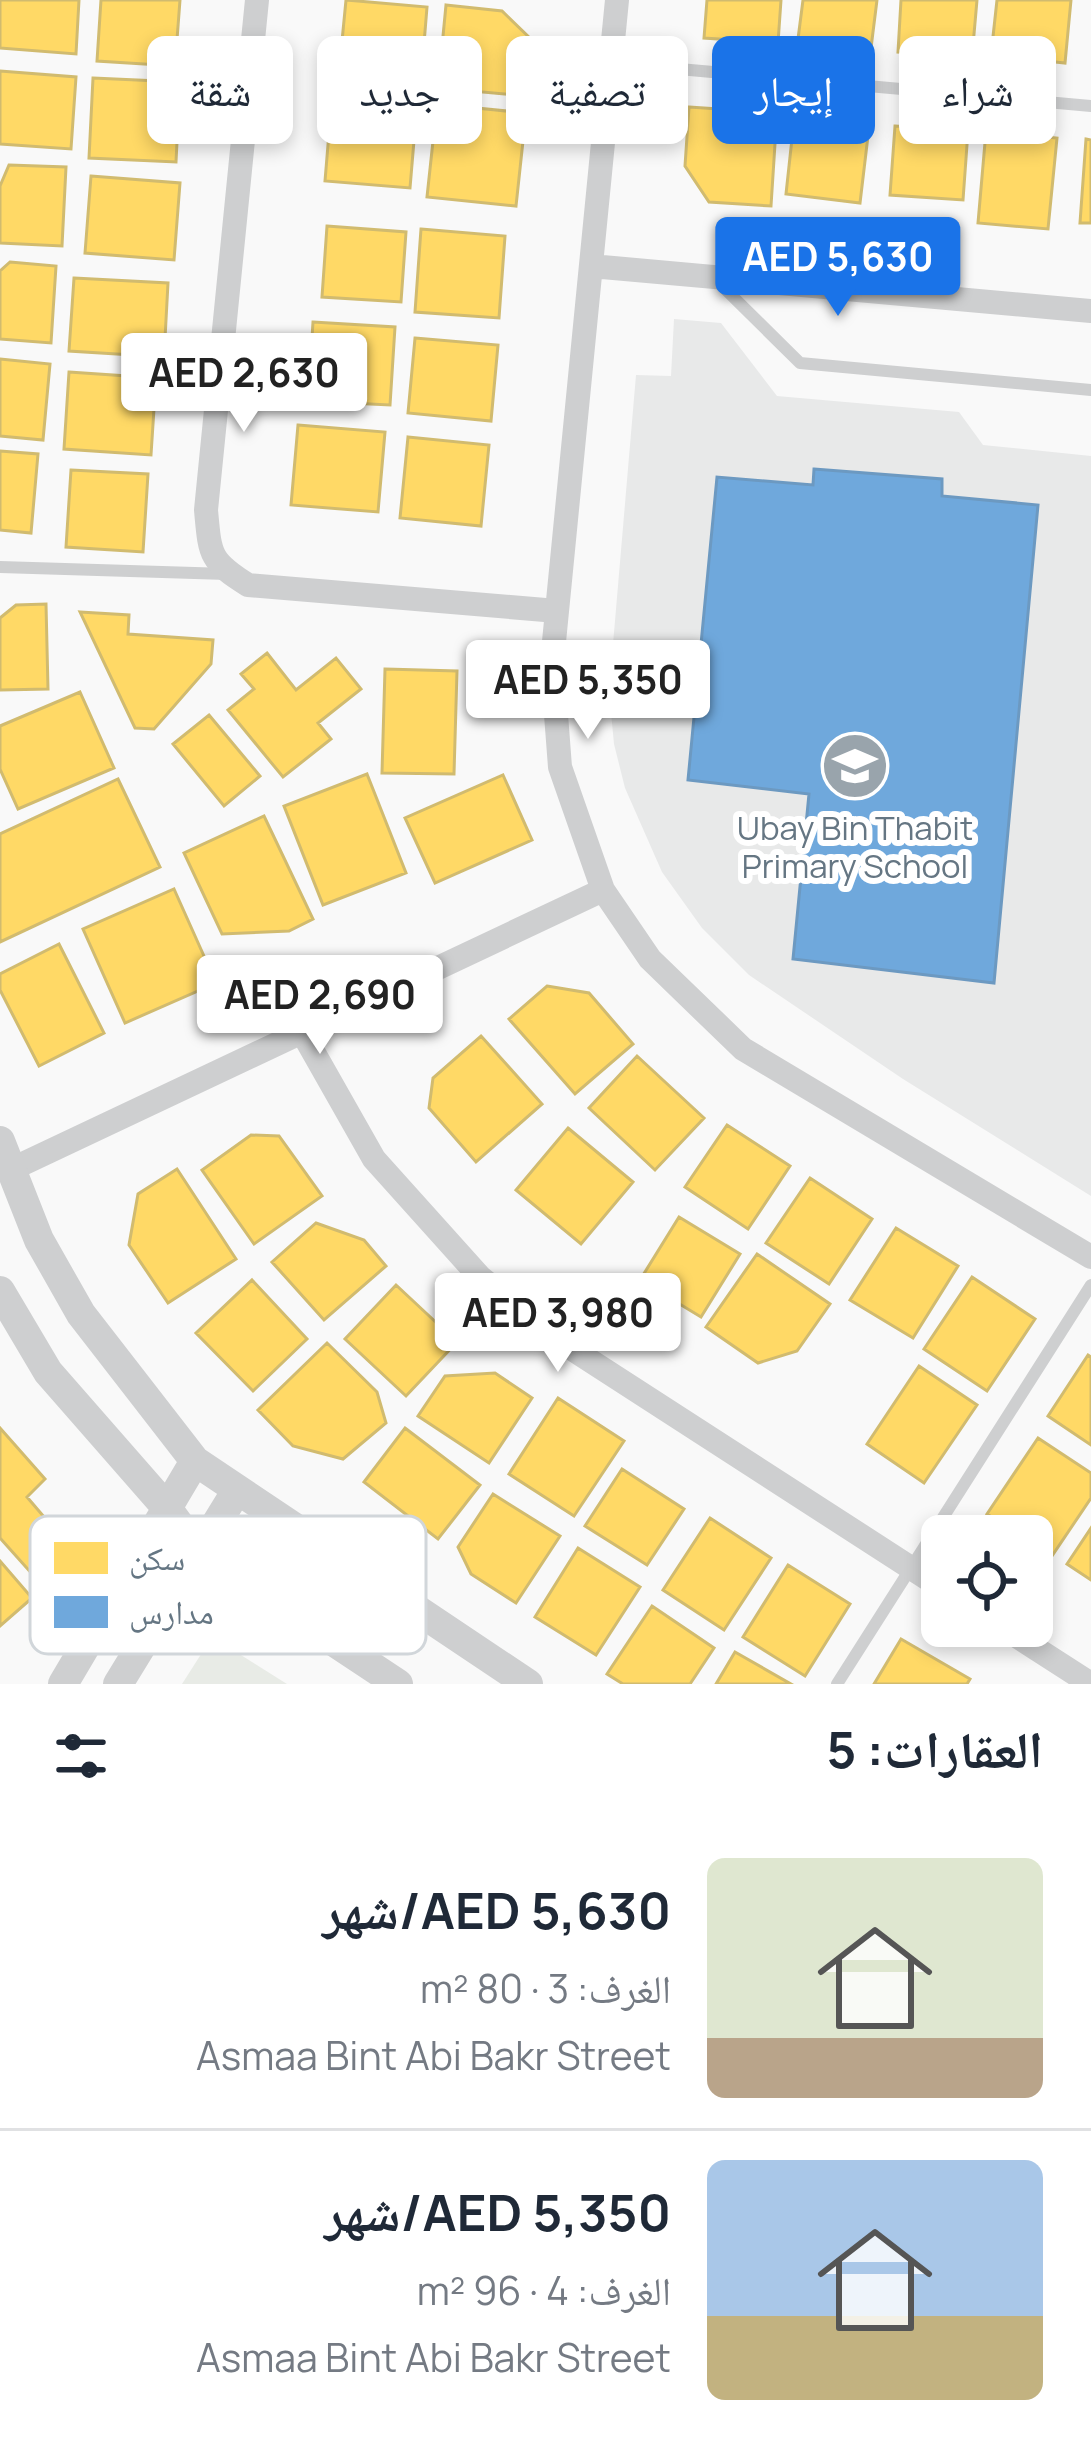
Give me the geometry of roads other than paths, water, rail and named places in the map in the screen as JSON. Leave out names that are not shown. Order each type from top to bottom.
[{"type":"street","points":[[257,0],[206,510],[209,549],[222,569],[248,585],[557,611]]},
{"type":"street","points":[[614,36],[617,0]]},
{"type":"street","points":[[603,144],[552,662],[560,767],[603,890],[650,959],[743,1049],[1091,1257]]},
{"type":"street","points":[[591,266],[1091,311]]},
{"type":"street","points":[[276,1516],[195,1461],[81,1314],[39,1240],[6,1155],[302,1032],[603,890]]},
{"type":"street","points":[[302,1032],[374,1160],[480,1277],[552,1336],[921,1574]]},
{"type":"street","points":[[0,1291],[48,1372],[173,1516]]},
{"type":"street","points":[[162,1516],[195,1461]]},
{"type":"street","points":[[221,1516],[237,1490]]},
{"type":"street","points":[[426,1616],[528,1684]]},
{"type":"street","points":[[1034,1647],[1091,1684]]},
{"type":"street","points":[[63,1684],[81,1654]]},
{"type":"street","points":[[118,1684],[136,1654]]},
{"type":"street","points":[[353,1654],[398,1684]]},
{"type":"lane","points":[[688,70],[1091,106]]},
{"type":"lane","points":[[713,277],[800,363],[1091,390]]},
{"type":"lane","points":[[0,566],[230,574]]},
{"type":"lane","points":[[838,1684],[1091,1285]]},
{"type":"place","name":"Ubay Bin Thabit Primary School","points":[[855,766]]}]
